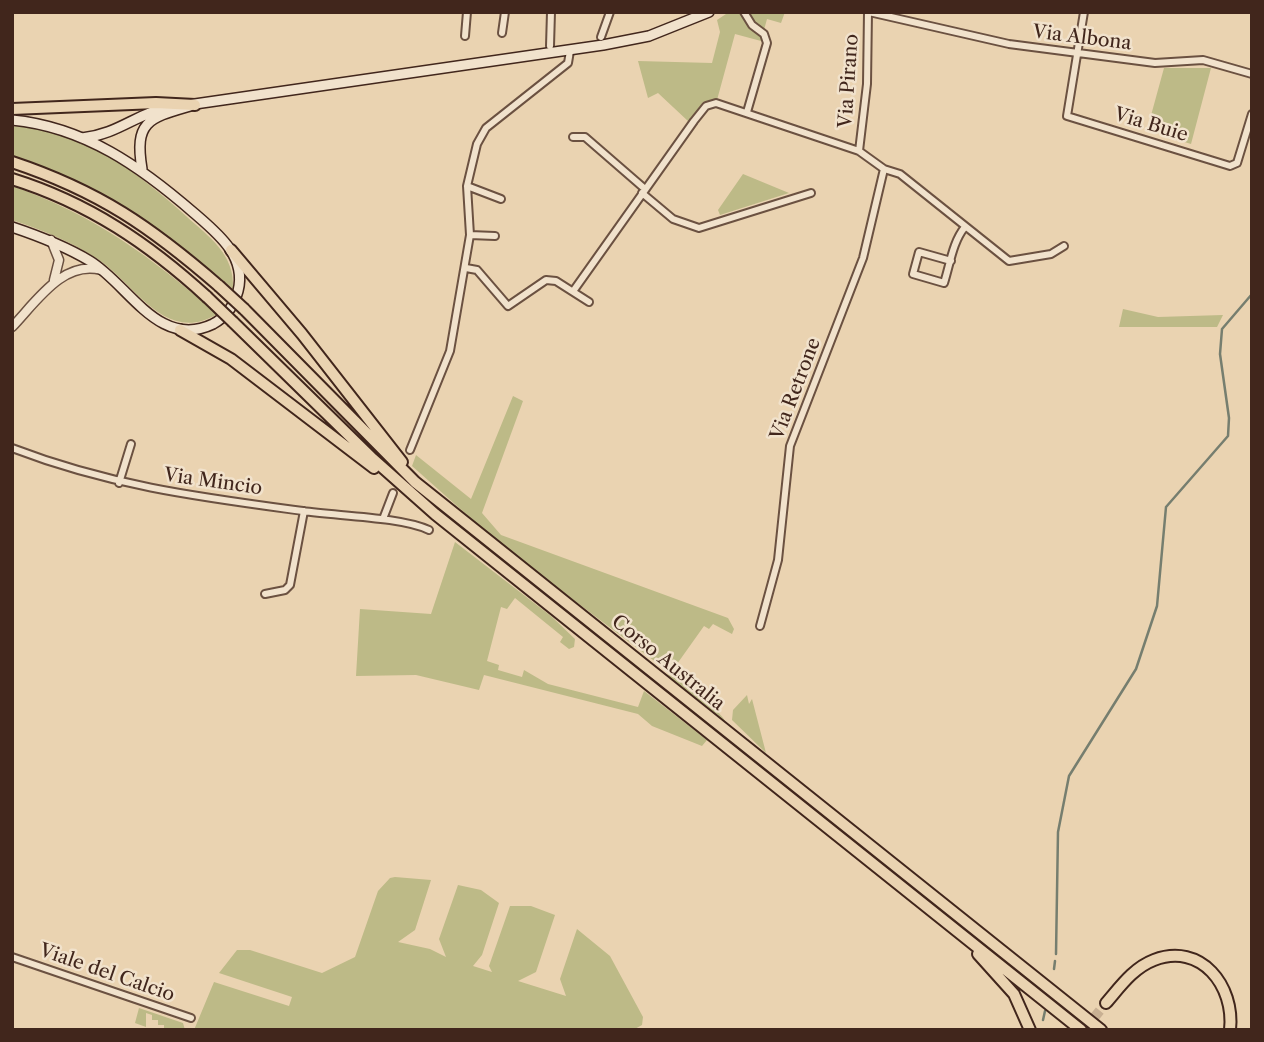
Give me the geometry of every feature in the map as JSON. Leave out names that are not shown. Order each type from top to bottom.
[{"type":"highway","points":[[12,109],[156,103],[195,105]]},
{"type":"highway","name":"Corso Australia","points":[[12,162],[61,179],[111,204],[167,241],[244,310],[388,458],[445,507],[1101,1030]]},
{"type":"highway","name":"Corso Australia","points":[[12,179],[73,202],[121,228],[155,251],[233,322],[398,490],[1081,1030]]},
{"type":"highway","points":[[231,250],[302,334],[388,447],[445,507]]},
{"type":"highway","points":[[180,330],[231,359],[398,490]]},
{"type":"highway","points":[[950,924],[1009,987],[1024,1012],[1030,1030]]},
{"type":"highway","points":[[1106,1003],[1143,965],[1161,958],[1182,958],[1207,968],[1220,980],[1231,1006],[1230,1030]]},
{"type":"highway","points":[[1018,962],[1111,1030]]},
{"type":"main road","points":[[82,138],[117,131],[151,111],[570,51],[649,36],[709,12]]},
{"type":"main road","points":[[142,169],[139,135],[144,126],[158,116],[195,105]]},
{"type":"main road","points":[[12,120],[40,124],[82,138],[142,169],[231,250],[240,277],[232,307],[221,320],[203,328],[180,330],[158,322],[105,271],[51,240],[12,226]]},
{"type":"street","points":[[465,36],[467,12]]},
{"type":"street","points":[[502,33],[505,12]]},
{"type":"street","points":[[550,46],[551,12]]},
{"type":"street","points":[[601,37],[610,12]]},
{"type":"street","points":[[744,12],[752,25],[764,34],[767,43],[747,112]]},
{"type":"street","name":"Via Albona","points":[[868,12],[1009,44],[1155,63],[1203,61],[1252,75]]},
{"type":"street","name":"Via Pirano","points":[[859,151],[867,84],[868,12]]},
{"type":"street","points":[[1077,54],[1084,12]]},
{"type":"street","points":[[410,450],[450,351],[466,268],[470,236],[467,186],[477,144],[486,128],[568,63],[570,51]]},
{"type":"street","name":"Via Buie","points":[[1077,54],[1067,116],[1230,166],[1237,163],[1252,114]]},
{"type":"street","points":[[574,290],[706,106],[716,103],[859,151],[884,169],[901,174],[1009,261],[1051,254],[1064,246]]},
{"type":"street","points":[[573,136],[585,137],[673,219],[699,228],[811,193]]},
{"type":"street","name":"Via Retrone","points":[[761,626],[778,560],[790,446],[863,258],[876,214],[884,169]]},
{"type":"street","points":[[467,186],[501,199]]},
{"type":"street","points":[[951,261],[919,252],[913,274],[944,283],[951,261],[958,234],[965,226]]},
{"type":"street","points":[[470,236],[495,236]]},
{"type":"street","points":[[51,240],[59,260],[52,286]]},
{"type":"street","points":[[12,327],[62,276],[80,268],[105,271]]},
{"type":"street","points":[[466,268],[477,270],[508,306],[539,282],[556,281],[589,302]]},
{"type":"street","points":[[119,483],[131,444]]},
{"type":"street","name":"Via Mincio","points":[[12,448],[74,471],[119,483],[304,511],[383,519],[429,530]]},
{"type":"street","points":[[383,519],[398,490]]},
{"type":"street","points":[[265,594],[285,590],[290,585],[304,511]]},
{"type":"street","name":"Viale del Calcio","points":[[12,957],[191,1018]]},
{"type":"shaded area","points":[[729,12],[785,12],[781,23],[767,19],[761,41],[735,34],[717,100],[703,102],[689,122],[658,93],[648,98],[638,61],[712,63],[720,32],[717,20]]},
{"type":"shaded area","points":[[1164,68],[1211,68],[1191,144],[1147,130]]},
{"type":"shaded area","points":[[12,126],[38,129],[85,144],[148,183],[219,247],[230,266],[233,289],[182,247],[129,210],[73,179],[12,156]]},
{"type":"shaded area","points":[[743,174],[789,193],[720,215],[718,210]]},
{"type":"shaded area","points":[[12,186],[70,210],[121,239],[217,314],[198,322],[182,322],[166,317],[96,258],[56,236],[12,220]]},
{"type":"shaded area","points":[[1123,309],[1158,317],[1223,315],[1217,327],[1119,327]]},
{"type":"shaded area","points":[[513,396],[523,401],[482,513],[501,535],[728,618],[734,629],[732,634],[713,624],[709,629],[704,626],[677,664],[661,666],[502,546],[412,466],[416,455],[471,499]]},
{"type":"shaded area","points":[[455,542],[551,616],[575,639],[574,647],[569,649],[560,642],[563,637],[515,598],[507,609],[501,607],[487,661],[499,665],[498,670],[522,677],[524,670],[548,684],[638,707],[644,691],[707,740],[702,746],[652,726],[638,714],[484,675],[479,690],[416,675],[356,676],[360,609],[431,614]]},
{"type":"shaded area","points":[[663,673],[699,695],[718,712],[727,725]]},
{"type":"shaded area","points":[[747,695],[749,704],[752,699],[766,753],[732,720],[733,710]]},
{"type":"shaded area","points":[[390,878],[431,880],[415,930],[398,942],[430,949],[446,957],[439,939],[458,885],[481,890],[499,903],[482,955],[473,966],[492,972],[489,966],[510,906],[531,906],[555,915],[536,972],[518,981],[566,996],[560,979],[577,929],[610,956],[643,1017],[642,1025],[633,1030],[194,1030],[214,982],[289,1006],[292,997],[219,973],[237,950],[250,950],[322,973],[355,957],[378,891]]},
{"type":"shaded area","points":[[139,1008],[183,1023],[185,1030],[164,1030],[164,1025],[158,1025],[158,1020],[152,1020],[152,1015],[146,1013],[146,1027],[135,1023]]},
{"type":"waterway","points":[[1056,954],[1058,832],[1069,776],[1136,669],[1157,606],[1166,507],[1228,436],[1229,418],[1220,354],[1222,329],[1252,294]]},
{"type":"waterway","points":[[1054,969],[1055,961]]},
{"type":"waterway","points":[[1043,1020],[1045,1011]]},
{"type":"tunnel","points":[[1084,1030],[1106,1003]]}]
